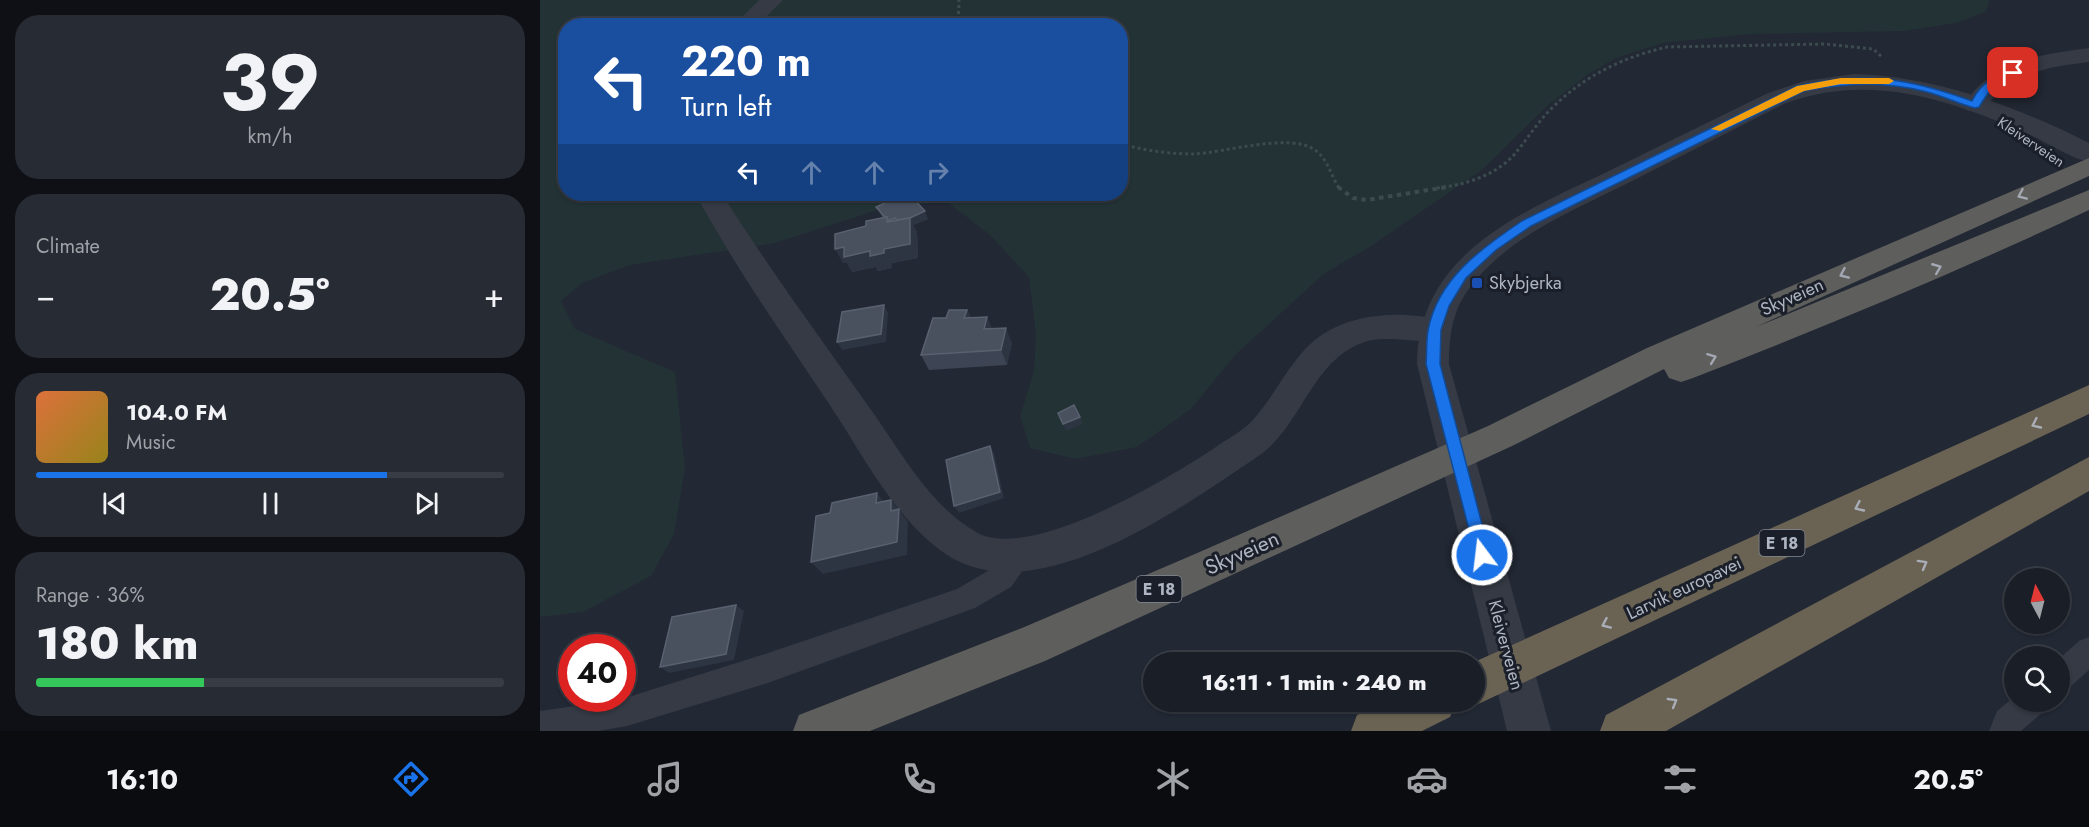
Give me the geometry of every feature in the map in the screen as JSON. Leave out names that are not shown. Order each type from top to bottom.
[{"type":"highway","name":"Skyveien","points":[[815,731],[1030,646],[1500,436],[1826,314],[1950,263],[2086,173]]},
{"type":"highway","name":"Larvik europavei","points":[[1485,679],[2089,399]]},
{"type":"highway","points":[[1622,731],[2089,472]]},
{"type":"highway","points":[[1373,731],[1414,712]]},
{"type":"street","points":[[753,18],[772,0]]},
{"type":"street","points":[[1975,105],[1982,92],[1997,79],[2030,67],[2089,55]]},
{"type":"street","name":"Kleiverveien","points":[[1529,731],[1433,364],[1435,330],[1443,306],[1462,275],[1492,247],[1518,229],[1777,98],[1801,88],[1831,82],[1887,80],[1932,90],[1975,105],[2036,148],[2086,173]]},
{"type":"street","points":[[713,201],[760,277],[910,494],[939,529],[981,553],[1020,556],[1079,539],[1152,507],[1194,482],[1263,433],[1314,360],[1348,335],[1374,328],[1435,330]]},
{"type":"lane","points":[[540,726],[627,711],[765,669],[965,600],[1001,579],[1020,556]]},
{"type":"lane","points":[[2070,668],[2089,651]]},
{"type":"lane","points":[[2004,731],[2008,722],[2020,712]]},
{"type":"path","points":[[958,18],[959,0]]},
{"type":"path","points":[[1128,146],[1150,153],[1183,155],[1220,152],[1256,144],[1309,146],[1321,155],[1331,168],[1335,184],[1346,195],[1363,201],[1405,192],[1446,190],[1490,172],[1504,164],[1539,121],[1565,94],[1588,78],[1646,51],[1667,46],[1825,44],[1873,50],[1885,61]]},
{"type":"shaded area","points":[[540,0],[1990,0],[1985,12],[1956,23],[1904,31],[1749,34],[1663,43],[1616,58],[1587,75],[1547,106],[1482,170],[1371,246],[1325,273],[1236,354],[1191,409],[1137,447],[1075,459],[1030,448],[1020,416],[1034,371],[1036,334],[1029,277],[990,235],[947,202],[890,206],[775,243],[630,265],[582,283],[561,301],[575,329],[675,372],[685,468],[674,534],[651,576],[583,612],[540,617]]},
{"type":"building","points":[[889,201],[916,201],[925,211],[910,218],[897,220],[895,218],[889,221],[876,207]]},
{"type":"building","points":[[887,217],[887,222],[910,218],[910,244],[884,249],[884,253],[870,256],[870,251],[844,257],[844,247],[835,249],[835,234],[866,226],[866,221]]},
{"type":"building","points":[[884,305],[881,334],[837,342],[842,312]]},
{"type":"building","points":[[949,310],[967,310],[964,318],[987,317],[984,329],[1006,328],[1001,350],[921,355],[933,318],[946,318]]},
{"type":"building","points":[[1074,405],[1080,417],[1063,424],[1058,413]]},
{"type":"building","points":[[990,446],[1000,492],[954,506],[946,460]]},
{"type":"building","points":[[877,493],[876,503],[891,500],[891,511],[899,509],[897,542],[811,562],[816,516],[830,513],[832,503]]},
{"type":"building","points":[[736,605],[726,654],[660,667],[672,617]]},
{"type":"slow traffic","points":[[1716,129],[1801,88],[1841,81],[1889,81]]},
{"type":"place","name":"Skybjerka","points":[[1477,283]]},
{"type":"route","points":[[1482,555],[1433,364],[1435,330],[1443,306],[1462,275],[1492,247],[1526,223],[1801,88],[1841,81],[1887,80],[1932,90],[1975,105],[1982,92],[1997,79],[2013,73]]}]
